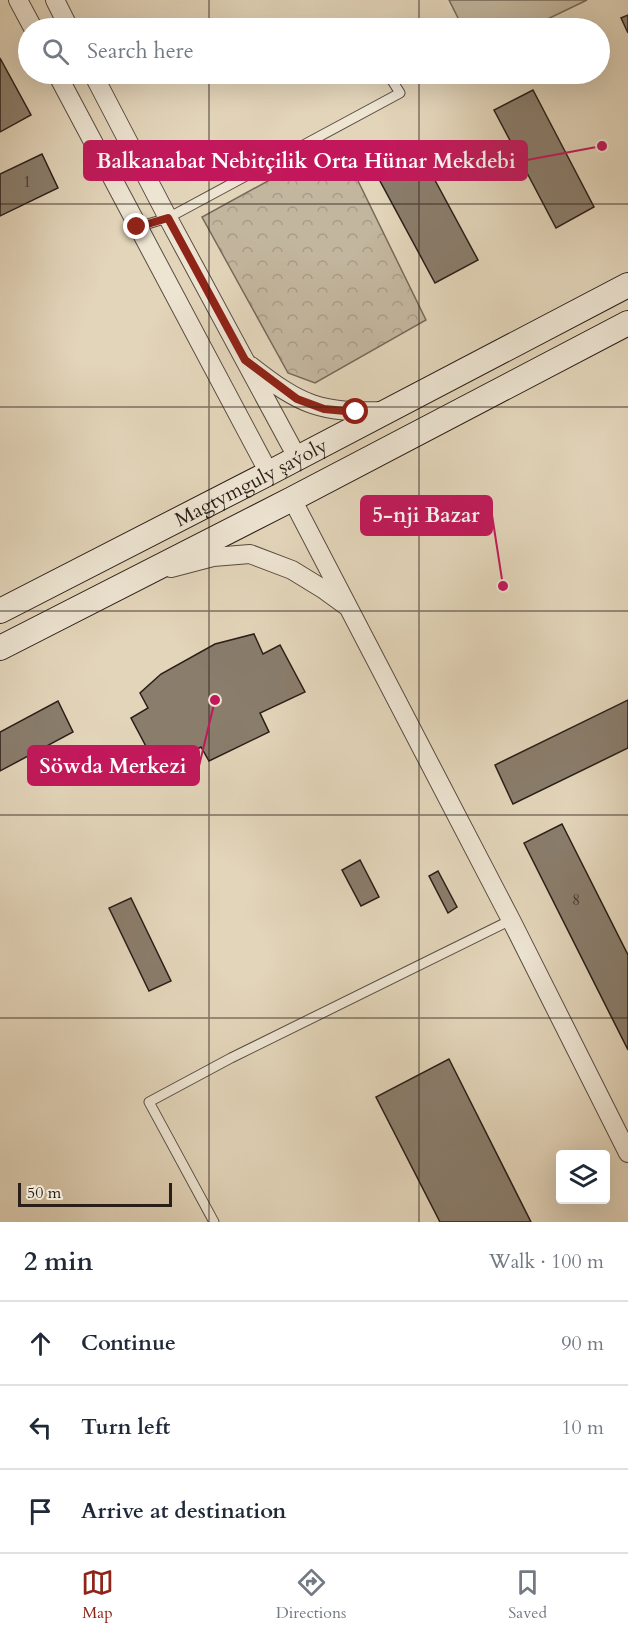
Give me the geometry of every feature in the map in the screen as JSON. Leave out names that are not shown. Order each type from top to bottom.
[{"type":"street","points":[[18,0],[28,18]]},
{"type":"street","points":[[55,0],[64,18]]},
{"type":"street","points":[[62,84],[269,473]]},
{"type":"street","points":[[98,84],[297,457]]},
{"type":"street","name":"Magtymguly şaýoly","points":[[0,611],[628,285]]},
{"type":"street","name":"Magtymguly şaýoly","points":[[0,648],[292,499],[628,323]]},
{"type":"street","points":[[245,360],[297,399],[324,409],[356,412],[387,411]]},
{"type":"street","points":[[292,499],[511,920],[628,1153]]},
{"type":"street","points":[[143,575],[213,557],[250,554],[292,570],[348,607]]},
{"type":"lane","points":[[137,227],[168,218],[400,93],[394,84]]},
{"type":"lane","points":[[214,1222],[149,1102],[231,1058],[511,920]]},
{"type":"green space","points":[[449,0],[587,0],[550,18],[458,18]]},
{"type":"green space","points":[[339,142],[426,320],[315,383],[288,373],[202,217]]},
{"type":"building","points":[[628,15],[628,33],[621,18]]},
{"type":"building","points":[[0,58],[31,115],[0,132]]},
{"type":"building","points":[[533,90],[594,207],[556,228],[494,110]]},
{"type":"building","points":[[416,145],[478,260],[435,283],[373,168]]},
{"type":"building","points":[[42,154],[58,188],[0,216],[0,174]]},
{"type":"building","points":[[254,634],[263,654],[280,645],[305,692],[260,713],[269,732],[209,761],[201,747],[158,769],[131,718],[148,708],[140,693],[161,674],[215,644]]},
{"type":"building","points":[[628,700],[628,748],[513,804],[495,765]]},
{"type":"building","points":[[58,701],[73,732],[0,771],[0,732]]},
{"type":"building","points":[[562,824],[628,955],[628,1050],[524,843]]},
{"type":"building","points":[[360,860],[379,897],[361,906],[342,870]]},
{"type":"building","points":[[438,871],[457,907],[448,913],[429,876]]},
{"type":"building","points":[[131,898],[171,981],[149,991],[109,908]]},
{"type":"building","points":[[449,1059],[531,1222],[440,1222],[376,1097]]},
{"type":"place","name":"Balkanabat Nebitçilik Orta Hünar Mekdebi","points":[[602,146]]},
{"type":"place","name":"5-nji Bazar","points":[[503,586]]},
{"type":"place","name":"Söwda Merkezi","points":[[215,700]]},
{"type":"route","points":[[137,227],[168,218],[245,360],[297,399],[324,409],[356,412]]}]
